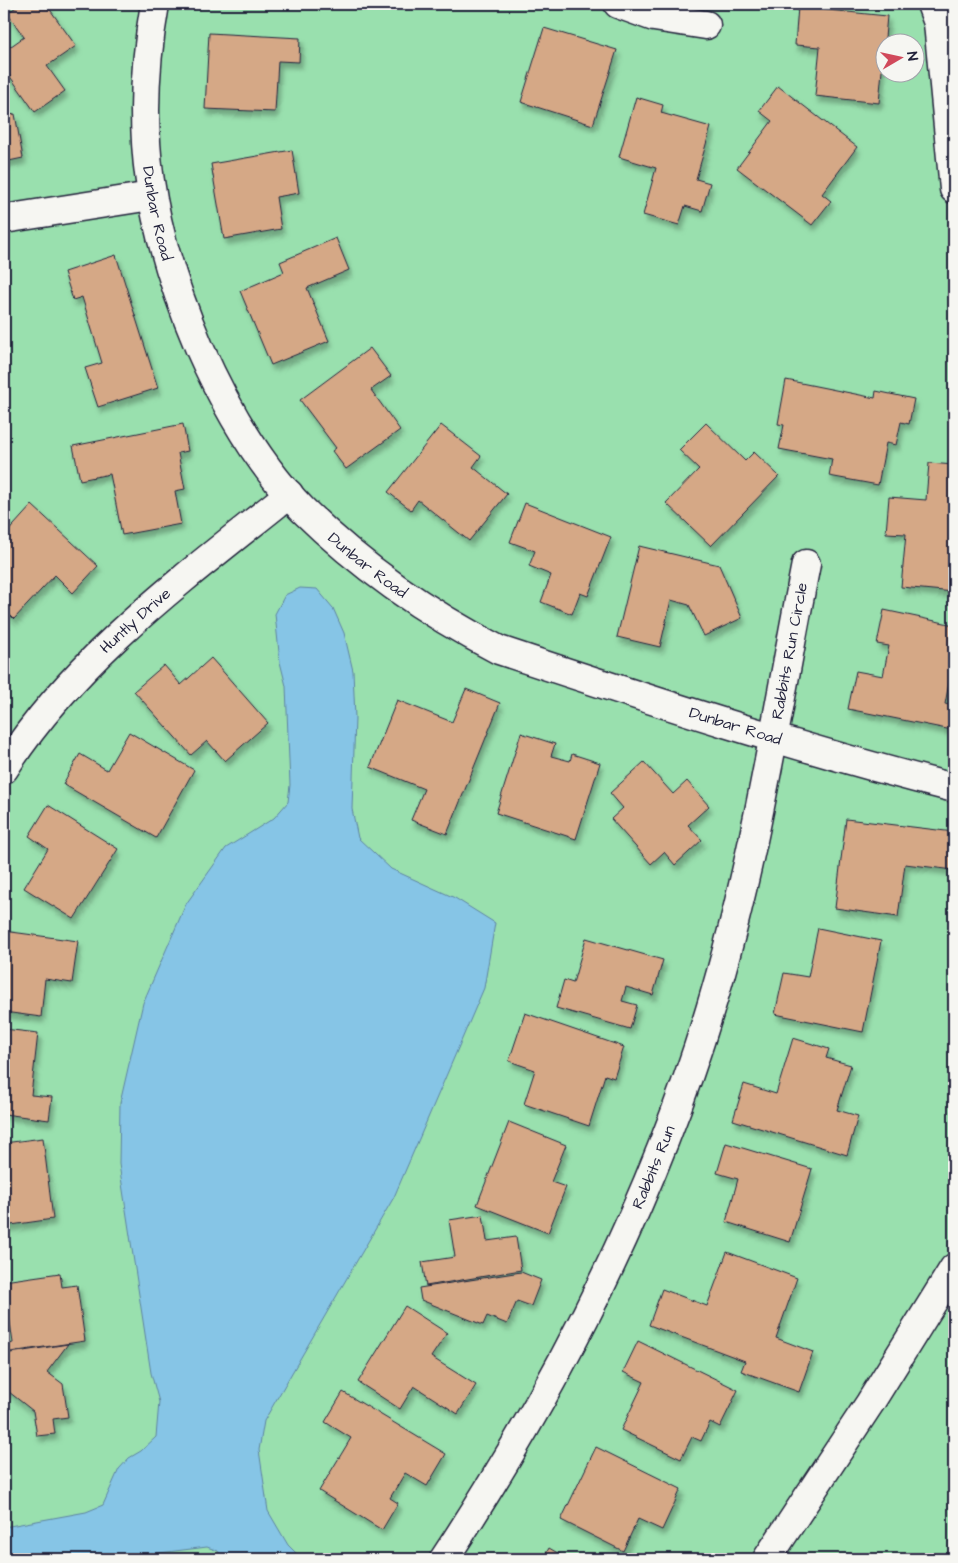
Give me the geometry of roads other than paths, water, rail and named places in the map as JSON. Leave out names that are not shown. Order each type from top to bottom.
[{"type":"street","name":"Dunbar Road","points":[[155,4],[148,42],[144,105],[145,147],[151,196],[161,244],[181,304],[212,378],[242,430],[289,494],[347,550],[401,593],[459,630],[499,650],[772,738],[860,764],[954,788]]},
{"type":"street","points":[[618,4],[654,17],[706,24]]},
{"type":"street","points":[[931,4],[938,24],[954,189]]},
{"type":"street","points":[[4,219],[151,196]]},
{"type":"street","name":"Huntly Drive","points":[[4,769],[54,702],[96,657],[161,597],[289,494]]},
{"type":"street","name":"Rabbits Run Circle","points":[[772,738],[806,564]]},
{"type":"street","name":"Rabbits Run","points":[[444,1559],[499,1476],[552,1384],[579,1332],[640,1201],[677,1107],[710,1011],[736,916],[772,738]]},
{"type":"street","points":[[767,1559],[870,1403],[954,1268]]},
{"type":"water","points":[[300,588],[317,589],[333,608],[344,633],[353,671],[355,718],[352,809],[358,838],[391,869],[455,898],[495,923],[484,988],[394,1197],[264,1421],[259,1450],[268,1511],[288,1545],[302,1559],[223,1559],[218,1551],[207,1547],[111,1559],[4,1559],[4,1527],[86,1512],[103,1505],[119,1469],[129,1458],[141,1451],[156,1437],[159,1402],[151,1373],[119,1164],[120,1103],[143,1003],[186,904],[226,848],[274,818],[288,802],[290,785],[286,686],[280,662],[275,614],[285,595]]}]
